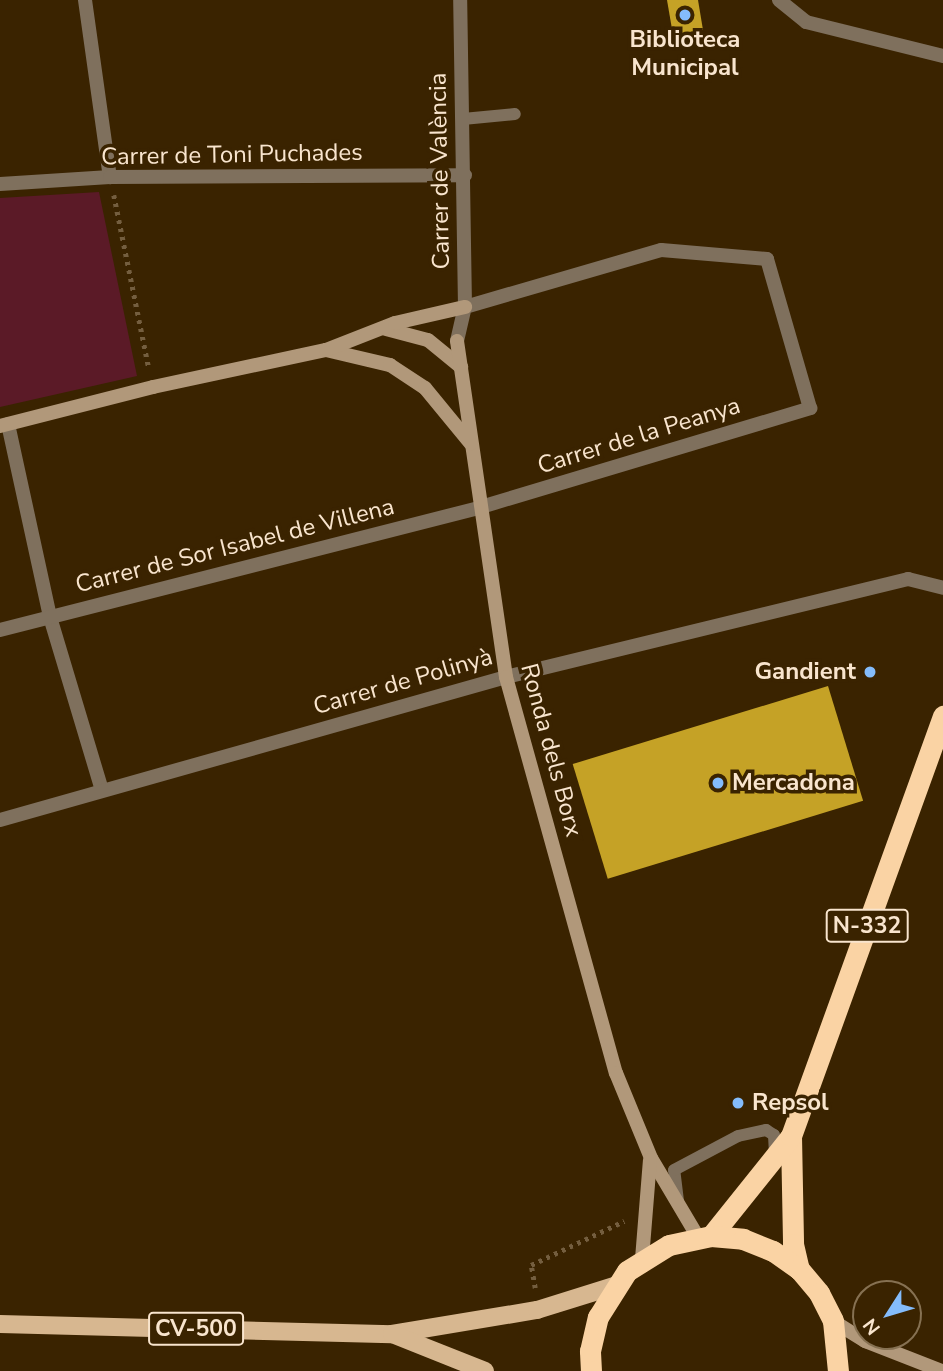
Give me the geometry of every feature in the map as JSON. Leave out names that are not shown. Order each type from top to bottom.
[{"type":"highway","name":"N-332","points":[[705,1236],[791,1136],[943,716]]},
{"type":"highway","name":"N-332","points":[[791,1136],[793,1244],[799,1269]]},
{"type":"highway","name":"N-332","points":[[592,1371],[598,1317],[614,1286],[642,1259],[669,1245],[705,1236],[743,1239],[773,1251],[799,1269],[819,1293],[833,1321],[838,1371]]},
{"type":"main road","name":"CV-500","points":[[0,1324],[392,1334],[537,1310],[614,1286]]},
{"type":"main road","name":"CV-500","points":[[392,1334],[485,1371]]},
{"type":"street","points":[[85,0],[110,177]]},
{"type":"street","name":"Carrer de València","points":[[457,341],[465,307],[465,175],[460,0]]},
{"type":"street","points":[[779,0],[806,22],[943,56]]},
{"type":"street","name":"Carrer de Toni Puchades","points":[[0,184],[110,177],[465,175]]},
{"type":"street","name":"Carrer de la Peanya","points":[[465,307],[661,250],[767,259],[810,408],[481,507]]},
{"type":"street","points":[[102,790],[50,617],[4,425],[153,387],[326,350],[380,328],[465,307]]},
{"type":"street","points":[[380,328],[402,330],[428,340],[461,367]]},
{"type":"street","name":"Ronda dels Borx","points":[[457,341],[506,677],[616,1073],[651,1158],[679,1209],[705,1236]]},
{"type":"street","points":[[326,350],[390,366],[425,388],[472,446]]},
{"type":"street","name":"Carrer de Sor Isabel de Villena","points":[[0,631],[481,507]]},
{"type":"street","name":"Carrer de Polinyà","points":[[0,820],[506,677],[908,579],[943,588]]},
{"type":"street","points":[[642,1259],[651,1158]]},
{"type":"street","points":[[833,1321],[864,1341],[942,1371]]},
{"type":"lane","points":[[463,119],[515,114]]},
{"type":"lane","points":[[679,1209],[674,1170],[711,1150],[765,1130],[774,1135],[775,1157]]},
{"type":"path","points":[[110,177],[153,387]]},
{"type":"path","points":[[535,1288],[531,1265],[646,1210]]},
{"type":"shaded area","points":[[99,192],[137,376],[0,407],[0,198]]},
{"type":"building","name":"Biblioteca Municipal","points":[[667,0],[698,0],[703,30],[673,35]]},
{"type":"building","name":"Mercadona","points":[[828,686],[863,801],[608,879],[573,764]]},
{"type":"place","name":"Biblioteca Municipal","points":[[685,15]]},
{"type":"place","name":"Gandient","points":[[870,672]]},
{"type":"place","name":"Mercadona","points":[[718,783]]},
{"type":"place","name":"Repsol","points":[[738,1103]]}]
